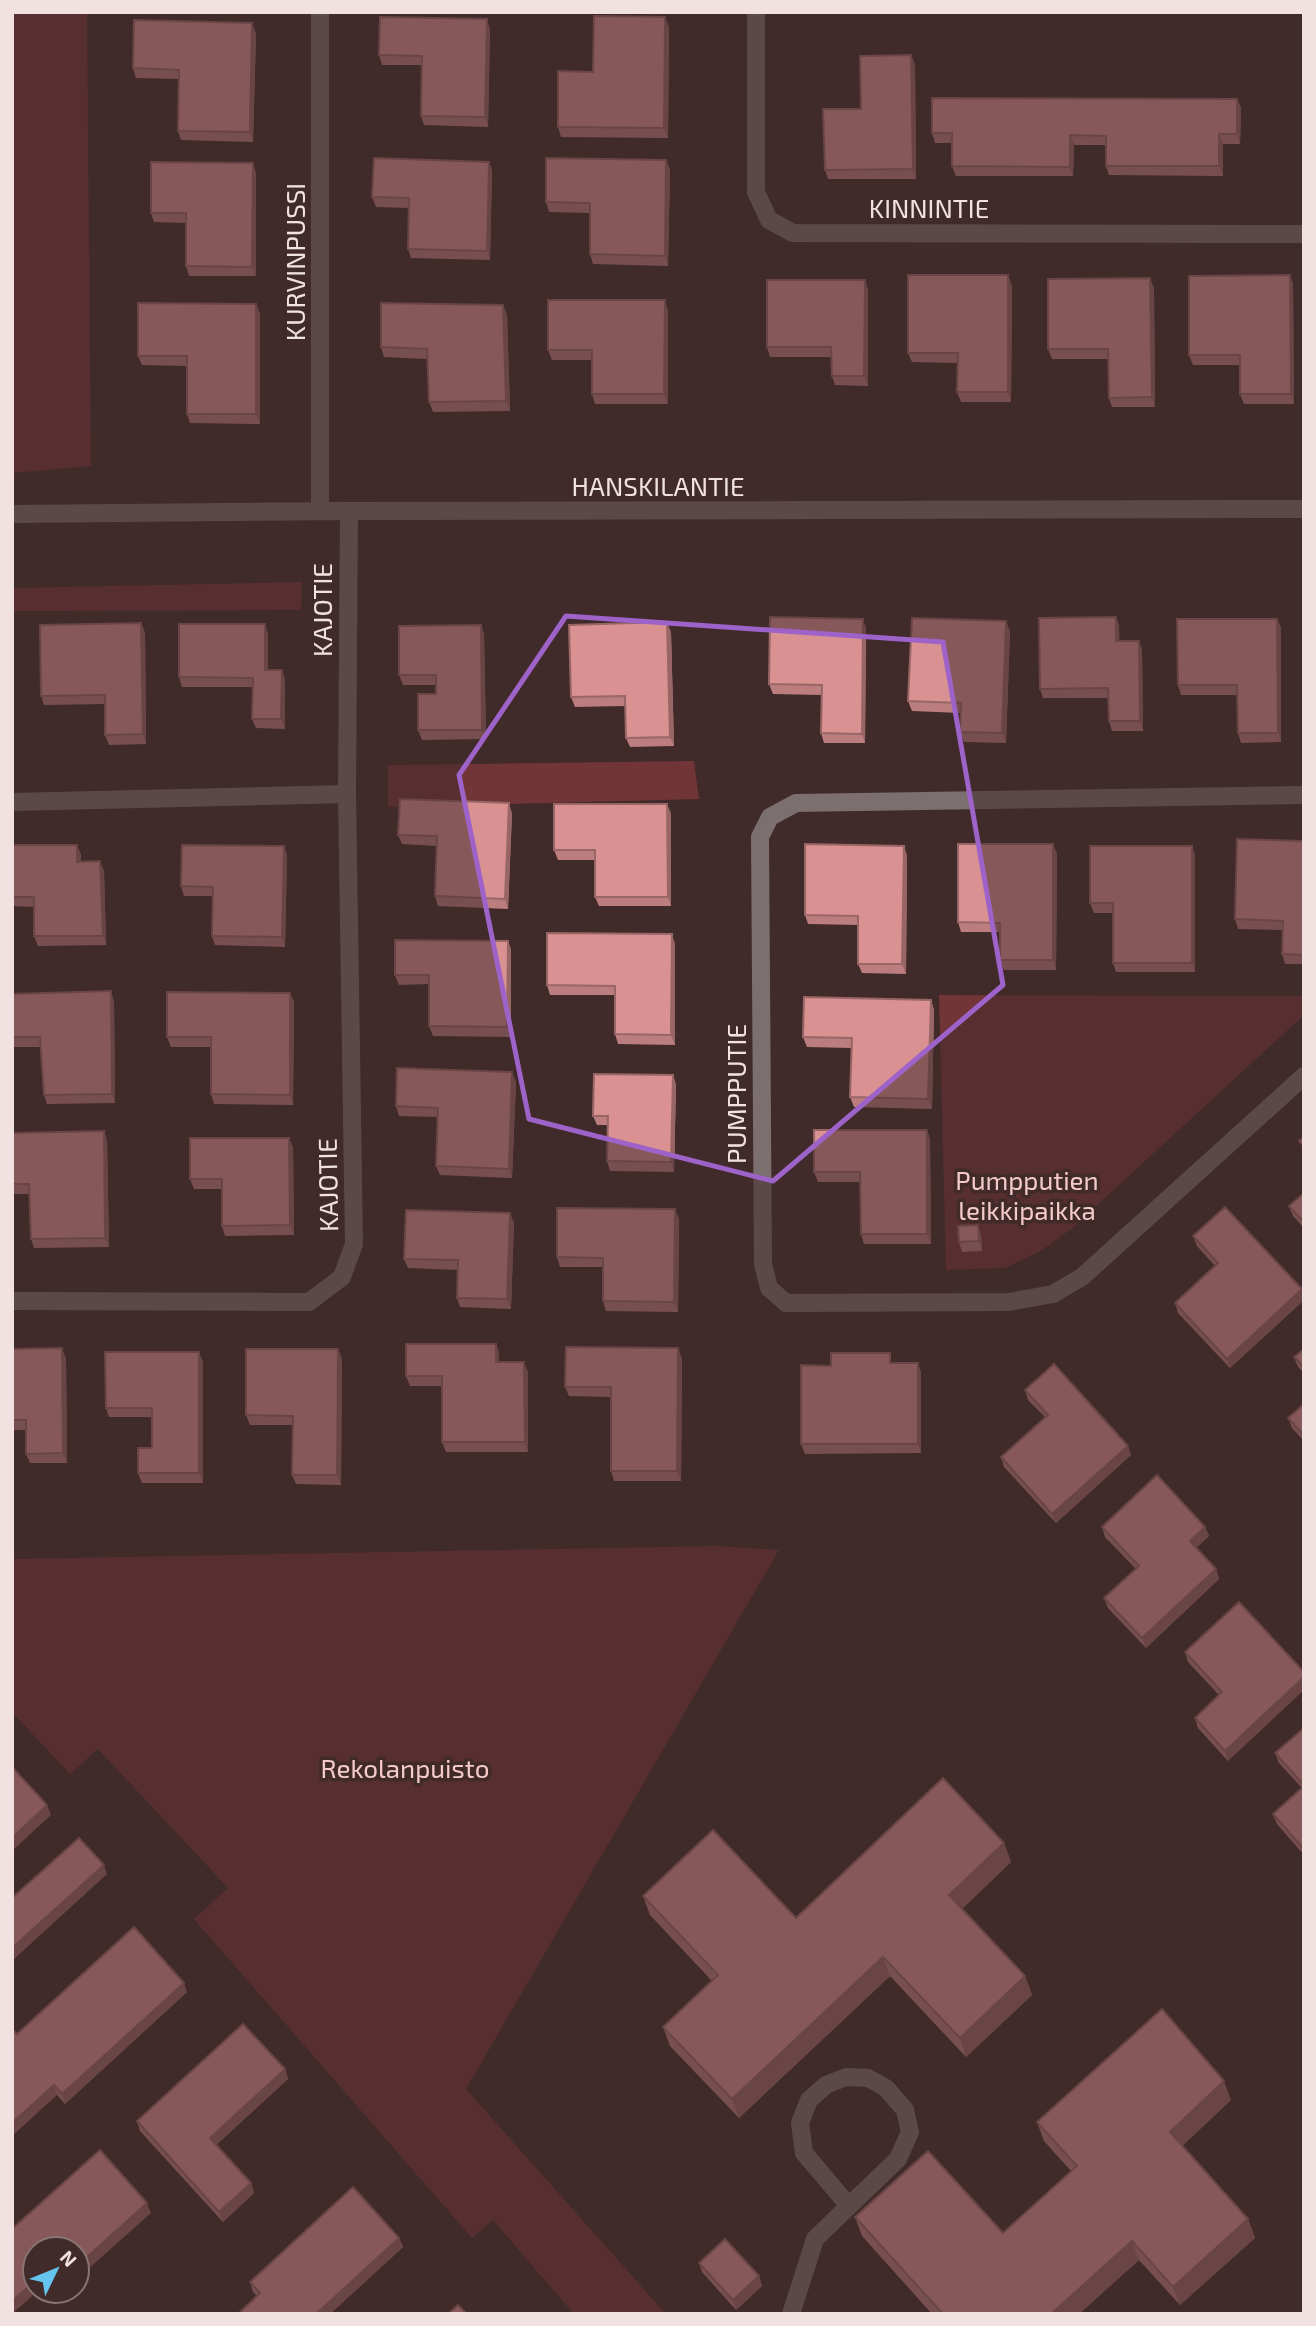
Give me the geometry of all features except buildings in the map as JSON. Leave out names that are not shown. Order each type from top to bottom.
[{"type":"street","name":"KURVINPUSSI","points":[[320,12],[320,511]]},
{"type":"street","name":"KINNINTIE","points":[[756,12],[756,192],[769,220],[793,233],[1304,234]]},
{"type":"street","name":"HANSKILANTIE","points":[[12,514],[349,510],[712,512],[1304,509]]},
{"type":"street","name":"KAJOTIE","points":[[12,1301],[309,1303],[342,1277],[354,1244],[347,794],[349,510]]},
{"type":"street","points":[[12,802],[347,794]]},
{"type":"street","name":"PUMPPUTIE","points":[[1304,795],[796,803],[770,817],[760,837],[762,1264],[769,1288],[786,1303],[1009,1301],[1053,1294],[1082,1277],[1304,1076]]},
{"type":"street","points":[[791,2314],[815,2239],[898,2159],[910,2132],[905,2110],[886,2088],[869,2078],[846,2077],[826,2084],[809,2100],[800,2123],[804,2153],[849,2206]]},
{"type":"highlighted area","points":[[566,616],[943,642],[1003,985],[773,1181],[529,1119],[459,775]]},
{"type":"green space","points":[[12,12],[87,12],[91,466],[12,473]]},
{"type":"green space","points":[[302,582],[301,610],[12,611],[12,588]]},
{"type":"green space","points":[[694,761],[699,799],[388,807],[388,765]]},
{"type":"green space","name":"Pumpputien leikkipaikka","points":[[939,995],[1304,996],[1304,1015],[1070,1230],[1039,1252],[1005,1268],[946,1270]]},
{"type":"green space","name":"Rekolanpuisto","points":[[715,1546],[779,1550],[466,2089],[666,2314],[574,2314],[493,2220],[472,2238],[194,1919],[228,1888],[98,1749],[70,1774],[12,1712],[12,1559]]}]
